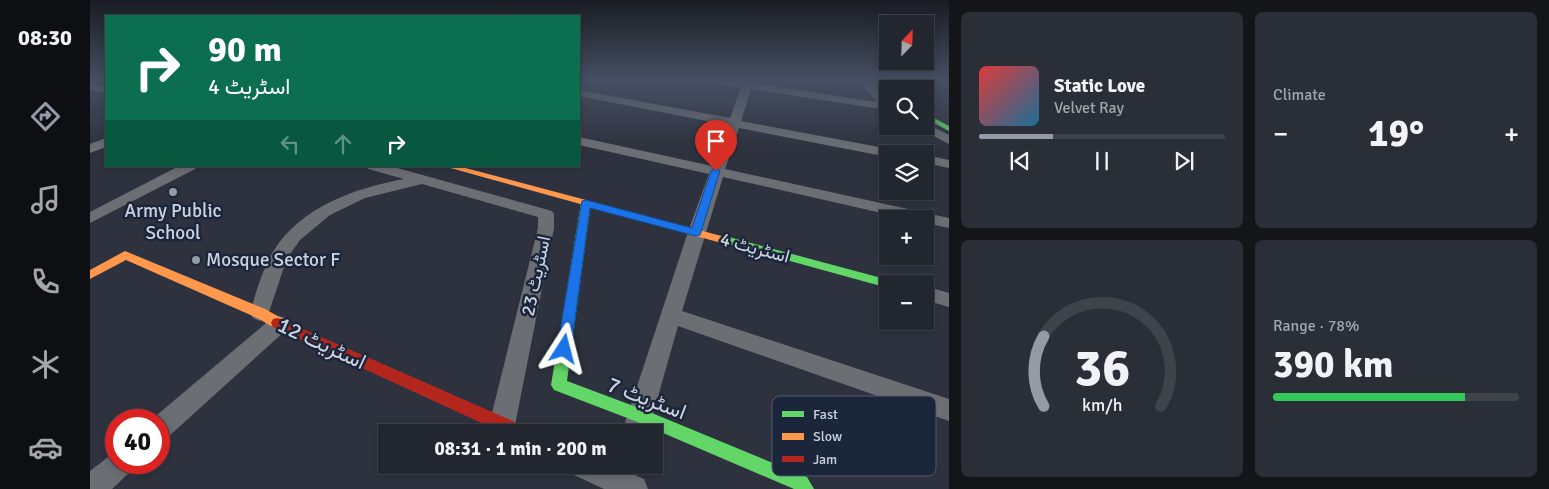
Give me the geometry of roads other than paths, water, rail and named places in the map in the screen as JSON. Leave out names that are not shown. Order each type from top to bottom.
[{"type":"street","points":[[638,104],[879,151]]},
{"type":"street","points":[[638,424],[696,232],[716,171],[742,104]]},
{"type":"street","points":[[934,121],[949,132]]},
{"type":"street","points":[[934,130],[949,132]]},
{"type":"street","points":[[580,141],[949,223]]},
{"type":"street","points":[[90,149],[105,142]]},
{"type":"street","points":[[934,161],[949,164]]},
{"type":"street","points":[[90,218],[188,167]]},
{"type":"street","name":"اسٹریٹ 23","points":[[377,167],[546,214],[546,228],[532,294],[511,424]]},
{"type":"street","name":"اسٹریٹ 4","points":[[450,167],[879,281]]},
{"type":"street","points":[[170,418],[270,319],[269,281],[282,252],[298,233],[338,204],[397,184],[424,180]]},
{"type":"street","name":"اسٹریٹ 7","points":[[586,203],[559,386],[638,424]]},
{"type":"street","name":"اسٹریٹ 12","points":[[90,276],[125,255],[499,424]]},
{"type":"street","points":[[934,296],[949,300]]},
{"type":"street","points":[[671,315],[908,396]]},
{"type":"street","points":[[936,406],[949,410]]},
{"type":"street","name":"اسٹریٹ 7","points":[[663,433],[772,472]]},
{"type":"street","points":[[91,489],[108,474]]},
{"type":"street","points":[[611,474],[626,479]]},
{"type":"street","name":"اسٹریٹ 7","points":[[783,476],[802,483],[805,489]]},
{"type":"place","name":"Army Public School","points":[[173,192]]},
{"type":"place","name":"Mosque Sector F","points":[[196,260]]}]
